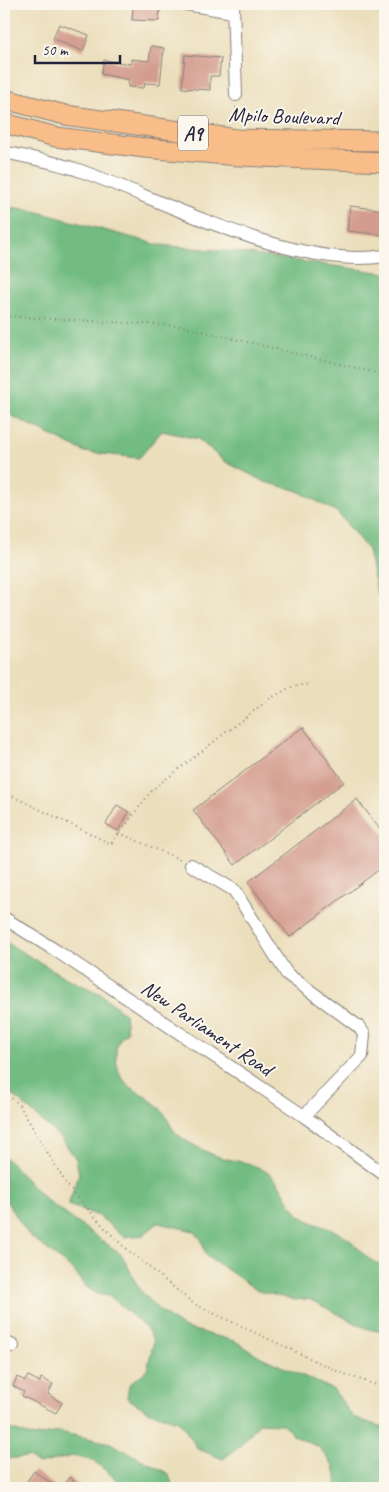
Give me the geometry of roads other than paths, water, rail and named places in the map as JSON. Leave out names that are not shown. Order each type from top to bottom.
[{"type":"highway","name":"Mpilo Boulevard","points":[[4,100],[65,115],[237,139],[385,142]]},
{"type":"highway","name":"Mpilo Boulevard","points":[[4,122],[56,137],[145,148],[239,156],[385,162]]},
{"type":"street","points":[[186,4],[233,8],[236,95]]},
{"type":"street","points":[[4,152],[61,164],[170,208],[267,242],[355,259],[385,256]]},
{"type":"street","points":[[191,865],[234,890],[287,974],[358,1026],[364,1034],[362,1056],[304,1116]]},
{"type":"street","name":"New Parliament Road","points":[[4,918],[304,1116],[385,1175]]}]
